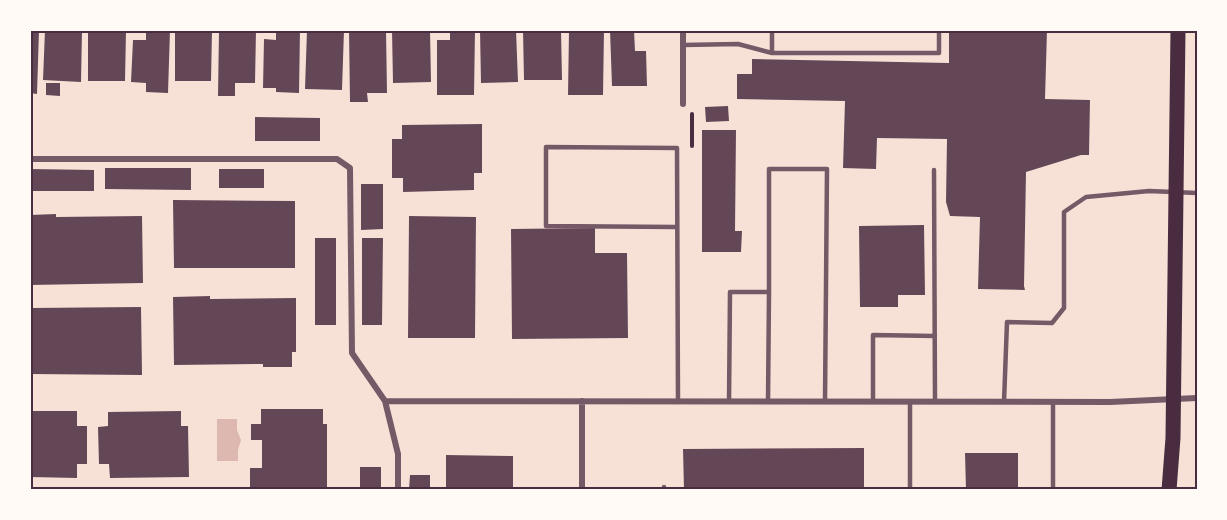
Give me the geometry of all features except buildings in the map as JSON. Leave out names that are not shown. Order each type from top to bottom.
[{"type":"main road","points":[[1169,490],[1174,399],[1178,30]]},
{"type":"street","points":[[682,30],[683,104]]},
{"type":"street","points":[[30,159],[337,159],[350,168],[352,353],[385,401],[398,454],[398,490]]},
{"type":"street","points":[[385,401],[1110,402],[1197,398]]},
{"type":"street","points":[[582,401],[582,490]]},
{"type":"lane","points":[[772,30],[772,53]]},
{"type":"lane","points":[[683,45],[738,44],[772,53],[939,53],[939,30]]},
{"type":"lane","points":[[677,227],[546,226],[546,147],[677,148],[678,402]]},
{"type":"lane","points":[[768,402],[769,169],[827,169],[825,402]]},
{"type":"lane","points":[[934,170],[935,402]]},
{"type":"lane","points":[[1004,402],[1007,322],[1052,323],[1064,308],[1064,213],[1086,197],[1149,191],[1197,193]]},
{"type":"lane","points":[[729,402],[730,292],[769,292]]},
{"type":"lane","points":[[873,402],[873,335],[935,336]]},
{"type":"lane","points":[[910,402],[910,490]]},
{"type":"lane","points":[[1053,402],[1053,490]]},
{"type":"shaded area","points":[[217,419],[237,419],[237,430],[241,440],[238,461],[217,461]]}]
